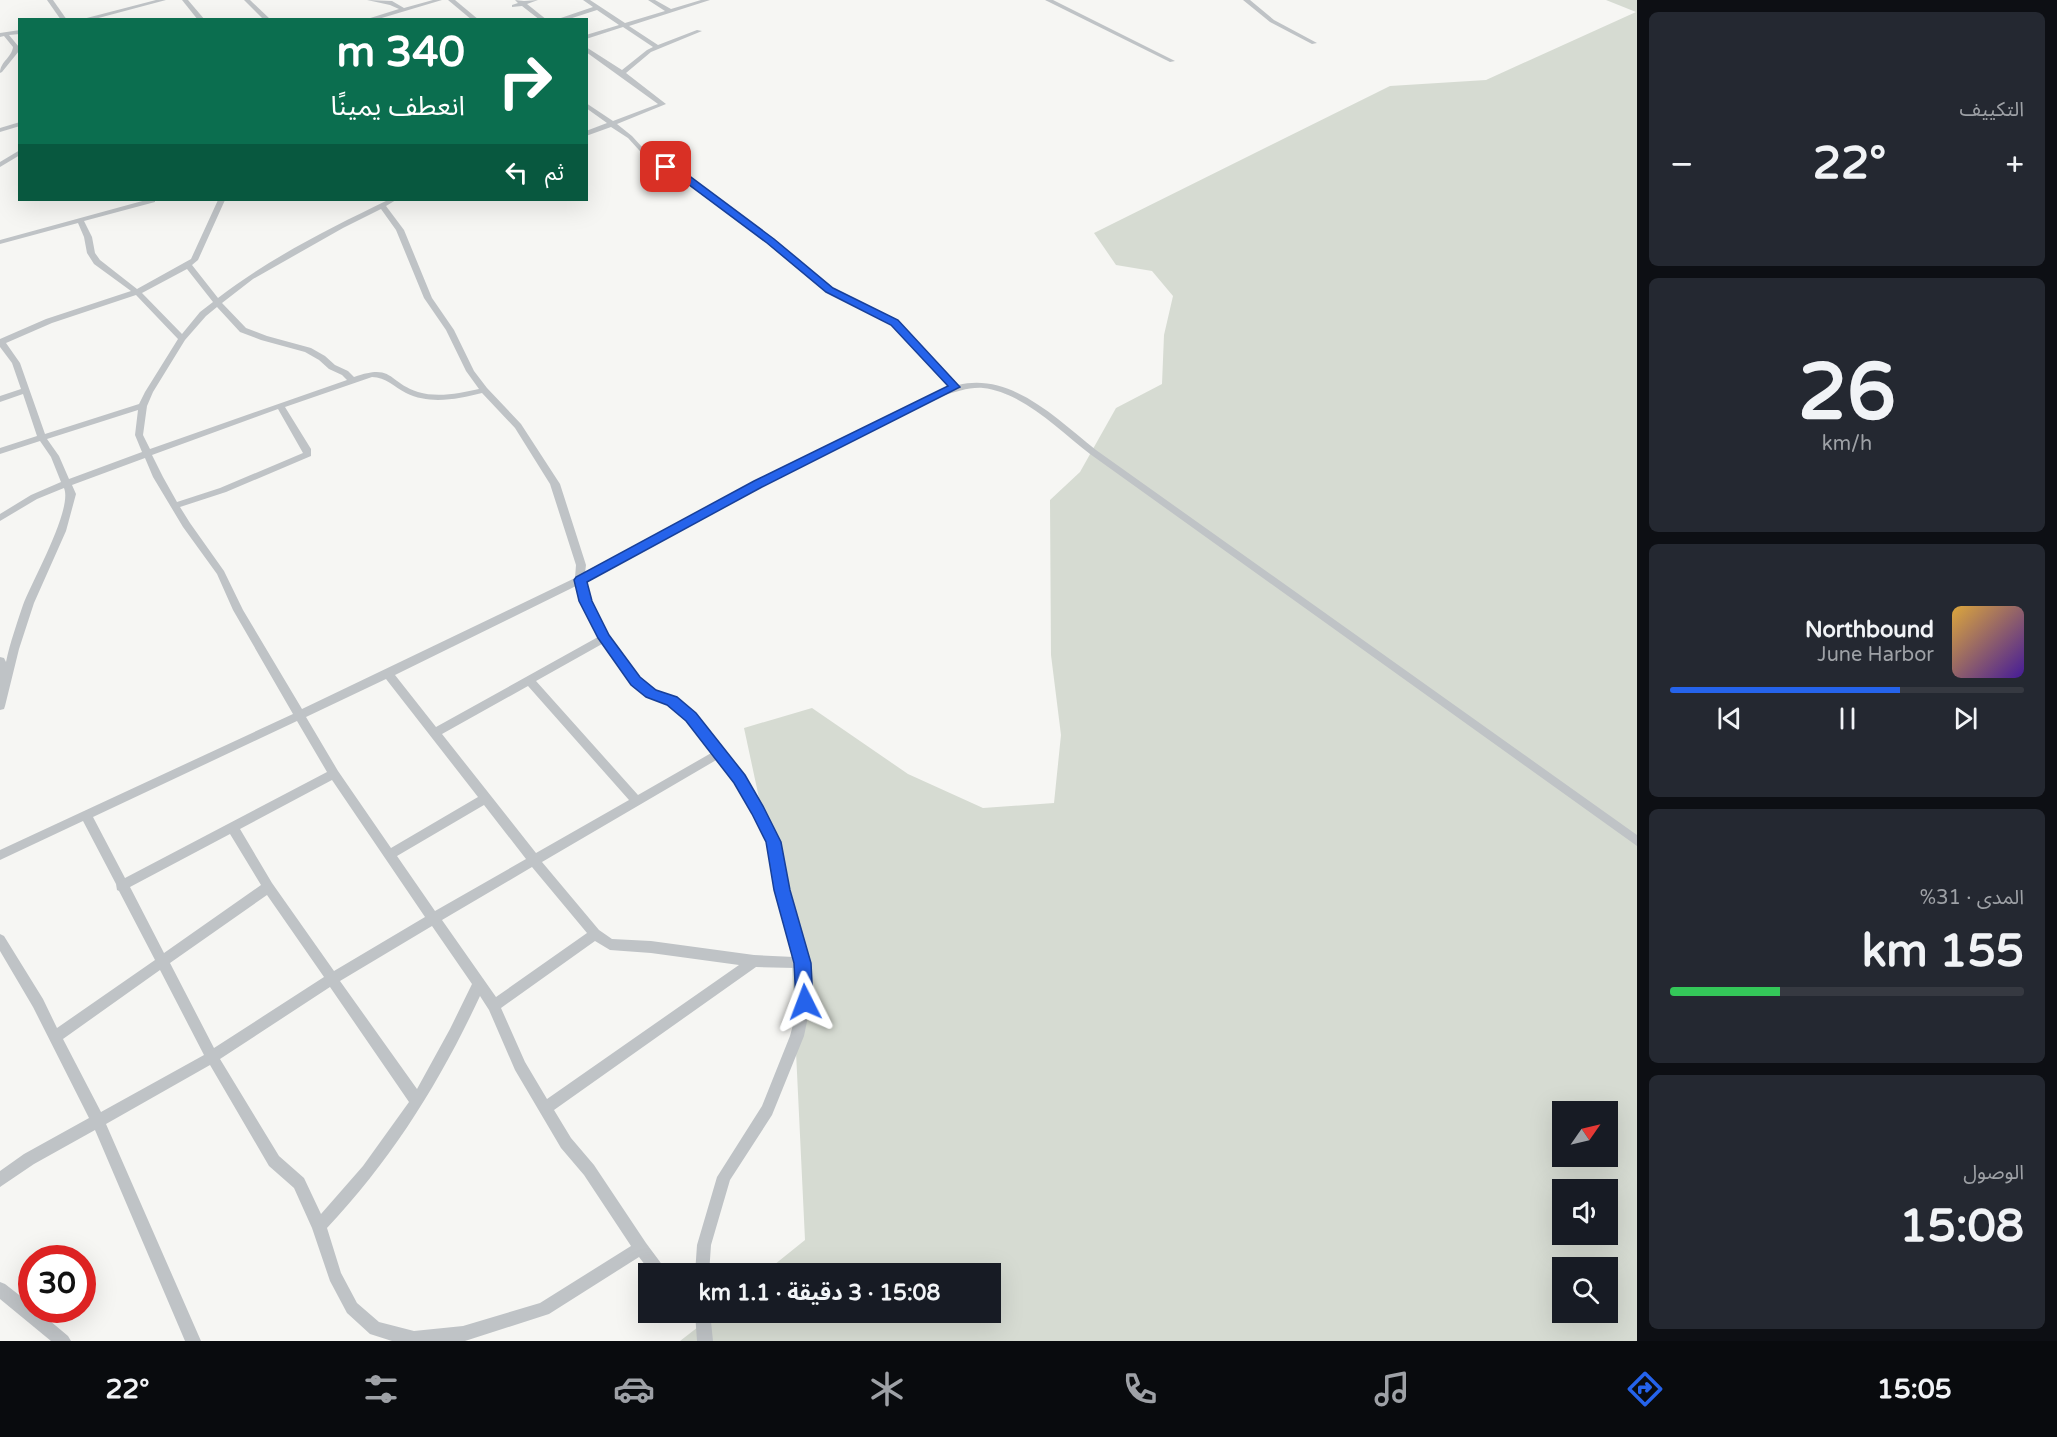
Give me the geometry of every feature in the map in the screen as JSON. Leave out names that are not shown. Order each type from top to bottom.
[{"type":"street","points":[[50,0],[63,18]]},
{"type":"street","points":[[88,18],[122,7],[163,0]]},
{"type":"street","points":[[185,0],[200,18]]},
{"type":"street","points":[[247,0],[266,18]]},
{"type":"street","points":[[370,0],[392,3],[404,9]]},
{"type":"street","points":[[374,18],[438,0]]},
{"type":"street","points":[[451,0],[474,18]]},
{"type":"street","points":[[514,6],[521,2],[535,0]]},
{"type":"street","points":[[585,0],[657,47]]},
{"type":"street","points":[[651,0],[670,11]]},
{"type":"street","points":[[588,36],[706,0]]},
{"type":"street","points":[[1048,0],[1172,61]]},
{"type":"street","points":[[1246,0],[1272,21],[1314,43]]},
{"type":"street","points":[[521,2],[541,18]]},
{"type":"street","points":[[564,18],[597,8]]},
{"type":"street","points":[[622,73],[657,47],[699,31]]},
{"type":"street","points":[[2,35],[18,32]]},
{"type":"street","points":[[0,71],[16,51],[16,47],[2,35]]},
{"type":"street","points":[[588,50],[663,104],[588,133]]},
{"type":"street","points":[[588,106],[630,137],[651,160],[681,174],[770,241],[830,290],[894,322],[955,387]]},
{"type":"street","points":[[0,130],[16,125]]},
{"type":"street","points":[[0,165],[18,153]]},
{"type":"street","points":[[0,242],[148,201]]},
{"type":"street","points":[[0,706],[14,649],[30,603],[61,531],[70,505],[71,494],[55,456],[42,438],[16,363],[0,342],[50,321],[137,292],[188,265],[194,260],[204,241],[222,201]]},
{"type":"street","points":[[391,201],[340,226],[250,278],[219,301],[182,339],[143,406],[139,435],[146,454],[175,506],[221,573],[238,610],[334,774],[494,1006],[520,1066],[566,1143],[590,1170],[653,1263]]},
{"type":"street","points":[[382,205],[399,230],[428,298],[450,330],[470,371],[484,390],[518,426],[555,484],[581,565],[580,580],[585,601],[604,638],[635,681],[651,694],[672,701],[691,717],[740,779],[774,842],[782,890],[802,963],[805,1002],[797,1036],[767,1110],[724,1177],[704,1245],[703,1263]]},
{"type":"street","points":[[80,220],[88,237],[91,253],[97,262],[108,273],[137,292],[182,339]]},
{"type":"street","points":[[188,265],[205,288],[243,330],[308,350],[322,358],[332,368],[345,373],[352,380]]},
{"type":"street","points":[[0,518],[34,497],[67,483],[352,380],[380,373],[413,393],[444,397],[484,390]]},
{"type":"street","points":[[0,855],[388,674],[580,580],[758,484],[955,387],[975,384],[995,386],[1024,400],[1093,452],[1637,841]]},
{"type":"street","points":[[0,399],[26,390]]},
{"type":"street","points":[[0,451],[143,406]]},
{"type":"street","points":[[175,506],[223,490],[308,454],[308,449],[280,406]]},
{"type":"street","points":[[435,733],[604,638]]},
{"type":"street","points":[[0,661],[6,683]]},
{"type":"street","points":[[388,674],[534,861],[595,934],[610,944],[651,947],[754,962],[802,963]]},
{"type":"street","points":[[529,680],[637,801]]},
{"type":"street","points":[[0,1180],[29,1159],[212,1057],[332,979],[432,919],[720,753]]},
{"type":"street","points":[[121,886],[334,774]]},
{"type":"street","points":[[389,855],[485,798]]},
{"type":"street","points":[[86,815],[212,1057],[274,1161],[299,1183],[319,1226],[335,1276],[352,1308],[375,1329],[414,1339],[463,1334],[544,1309],[641,1248]]},
{"type":"street","points":[[232,827],[268,887],[416,1100]]},
{"type":"street","points":[[55,1036],[164,963],[268,887]]},
{"type":"street","points":[[494,1006],[595,934]]},
{"type":"street","points":[[1,944],[55,1036],[98,1120],[193,1341]]},
{"type":"street","points":[[544,1108],[754,962]]},
{"type":"street","points":[[319,1226],[368,1171],[416,1100],[455,1037],[478,985]]},
{"type":"street","points":[[0,1289],[63,1341]]},
{"type":"street","points":[[700,1323],[705,1341]]},
{"type":"shaded area","points":[[1606,0],[1637,0],[1637,1341],[680,1341],[703,1323],[1001,1323],[1001,1263],[776,1263],[805,1240],[791,947],[744,728],[812,708],[908,774],[983,808],[1054,803],[1061,735],[1051,655],[1050,500],[1080,472],[1116,408],[1162,384],[1164,335],[1173,296],[1152,271],[1116,265],[1094,233],[1390,86],[1486,80],[1636,12]]},
{"type":"route","points":[[666,167],[681,174],[770,241],[830,290],[894,322],[955,387],[758,484],[580,580],[585,601],[604,638],[635,681],[651,694],[672,701],[691,717],[740,779],[758,810],[774,842],[782,890],[802,963],[805,1002]]}]
